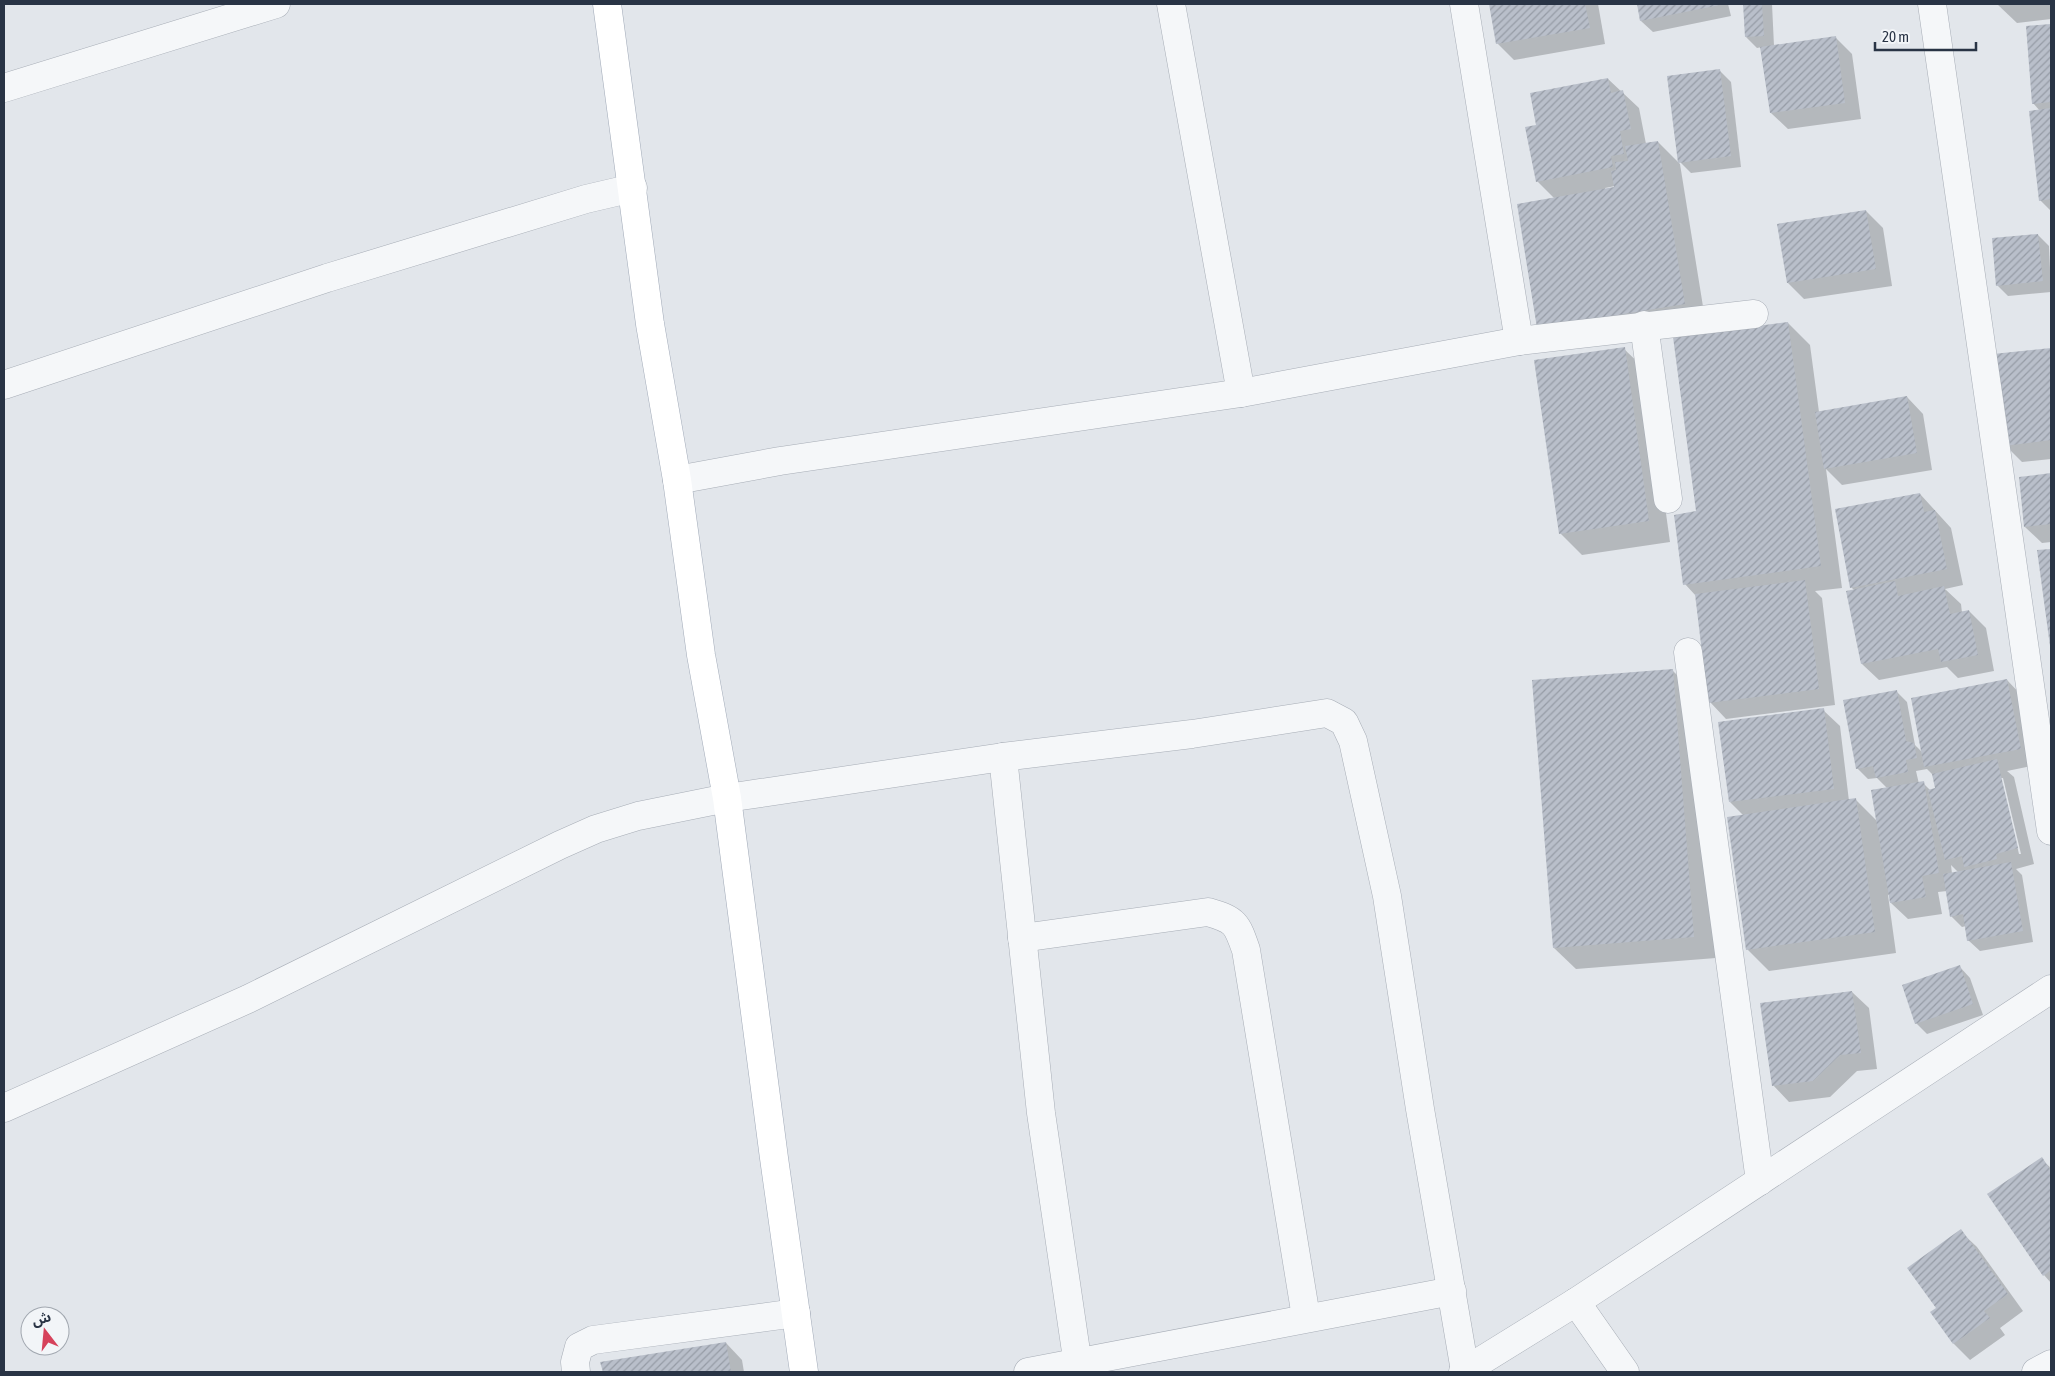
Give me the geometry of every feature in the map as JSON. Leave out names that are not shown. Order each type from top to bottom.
[{"type":"main road","points":[[607,4],[650,324],[678,480],[701,654],[727,798],[804,1372]]},
{"type":"street","points":[[4,88],[276,4]]},
{"type":"street","points":[[1171,4],[1241,393]]},
{"type":"street","points":[[1464,4],[1519,341]]},
{"type":"street","points":[[1932,4],[2051,831]]},
{"type":"street","points":[[4,385],[327,278],[586,200],[633,188]]},
{"type":"street","points":[[678,480],[780,461],[1241,393],[1519,341],[1644,325],[1754,314]]},
{"type":"street","points":[[1644,325],[1668,499]]},
{"type":"street","points":[[1688,652],[1760,1181]]},
{"type":"street","points":[[4,1108],[248,999],[560,844],[596,829],[638,816],[727,798],[1003,757],[1192,734],[1327,713],[1344,722],[1353,741],[1387,896],[1420,1109],[1464,1371],[1576,1302],[2051,989]]},
{"type":"street","points":[[1003,757],[1041,1113],[1078,1368]]},
{"type":"street","points":[[1022,938],[1208,912],[1224,916],[1238,927],[1246,950],[1306,1317]]},
{"type":"street","points":[[1028,1372],[1078,1368],[1306,1317],[1452,1291]]},
{"type":"street","points":[[1576,1302],[1625,1372]]},
{"type":"street","points":[[576,1372],[575,1362],[579,1347],[593,1340],[796,1313]]},
{"type":"street","points":[[2036,1372],[2051,1364]]},
{"type":"building","points":[[1489,4],[1585,4],[1590,28],[1496,44]]},
{"type":"building","points":[[1637,4],[1720,4],[1720,5],[1640,21]]},
{"type":"building","points":[[1743,4],[1762,4],[1764,36],[1745,37]]},
{"type":"building","points":[[2051,24],[2051,102],[2032,104],[2026,26]]},
{"type":"building","points":[[1836,36],[1845,103],[1770,113],[1760,47]]},
{"type":"building","points":[[1720,69],[1731,156],[1678,163],[1667,76]]},
{"type":"building","points":[[1608,78],[1611,93],[1623,90],[1631,129],[1620,131],[1624,154],[1611,156],[1613,167],[1536,182],[1525,127],[1536,125],[1530,93]]},
{"type":"building","points":[[2051,108],[2051,199],[2039,201],[2029,111]]},
{"type":"building","points":[[1658,141],[1685,304],[1537,328],[1517,204],[1614,187],[1611,171],[1616,170],[1615,162],[1628,161],[1625,146]]},
{"type":"building","points":[[1866,210],[1876,269],[1787,283],[1777,224]]},
{"type":"building","points":[[2038,234],[2043,281],[1996,286],[1992,238]]},
{"type":"building","points":[[1788,322],[1821,566],[1683,585],[1674,515],[1696,511],[1673,337]]},
{"type":"building","points":[[1625,347],[1649,521],[1559,534],[1534,360]]},
{"type":"building","points":[[2051,348],[2051,440],[2004,446],[1993,354]]},
{"type":"building","points":[[1907,396],[1917,453],[1824,469],[1815,412]]},
{"type":"building","points":[[2051,473],[2051,524],[2024,527],[2019,477]]},
{"type":"building","points":[[1920,493],[1924,512],[1935,510],[1947,569],[1850,588],[1835,509]]},
{"type":"building","points":[[2051,549],[2051,646],[2050,646],[2037,550]]},
{"type":"building","points":[[1805,580],[1819,689],[1708,703],[1695,594]]},
{"type":"building","points":[[1895,581],[1898,596],[1944,586],[1950,614],[1969,610],[1978,655],[1941,662],[1938,649],[1861,664],[1846,591]]},
{"type":"building","points":[[1673,669],[1694,937],[1553,948],[1532,680]]},
{"type":"building","points":[[2007,679],[2021,749],[1924,767],[1911,698]]},
{"type":"building","points":[[1897,690],[1906,741],[1914,743],[1917,758],[1906,760],[1908,772],[1876,778],[1873,766],[1856,769],[1843,700]]},
{"type":"building","points":[[1824,708],[1834,789],[1729,802],[1718,722]]},
{"type":"building","points":[[1997,759],[2018,848],[1996,854],[1997,859],[1964,867],[1962,856],[1945,860],[1928,790],[1935,788],[1932,774]]},
{"type":"building","points":[[1924,781],[1939,873],[1922,876],[1926,897],[1890,903],[1871,790]]},
{"type":"building","points":[[1856,798],[1875,932],[1746,950],[1727,817]]},
{"type":"building","points":[[2011,862],[2023,931],[1967,941],[1963,914],[1950,917],[1943,874]]},
{"type":"building","points":[[1960,965],[1973,1004],[1915,1024],[1902,985]]},
{"type":"building","points":[[1852,991],[1861,1053],[1840,1055],[1813,1081],[1772,1086],[1760,1003]]},
{"type":"building","points":[[2042,1157],[2051,1171],[2051,1270],[2043,1276],[1987,1194]]},
{"type":"building","points":[[1961,1229],[2008,1294],[1984,1311],[1990,1318],[1953,1344],[1930,1312],[1936,1308],[1907,1268]]},
{"type":"building","points":[[726,1342],[731,1372],[603,1372],[600,1362]]}]
